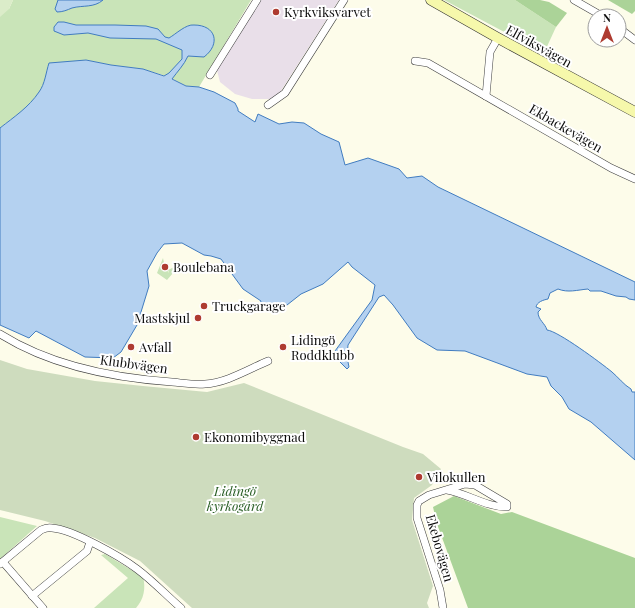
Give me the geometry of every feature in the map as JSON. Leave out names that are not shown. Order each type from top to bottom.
[{"type":"street","points":[[210,75],[257,0]]},
{"type":"street","points":[[268,104],[285,93],[344,0]]},
{"type":"street","name":"Elfviksvägen","points":[[431,0],[635,112]]},
{"type":"street","points":[[574,0],[588,8]]},
{"type":"street","points":[[486,96],[490,52],[498,38]]},
{"type":"street","name":"Ekbackevägen","points":[[415,61],[428,63],[611,168],[635,180]]},
{"type":"street","name":"Klubbvägen","points":[[0,334],[11,341],[44,356],[73,366],[149,381],[206,384],[228,379],[247,369],[268,361]]},
{"type":"street","name":"Ekebovägen","points":[[443,608],[440,590],[417,518],[419,501],[429,495],[465,484],[475,485],[507,504],[507,507],[497,507],[471,498],[460,492],[447,490]]},
{"type":"street","points":[[43,608],[1,563],[45,528],[53,528],[90,542],[124,560],[138,570],[181,608]]},
{"type":"street","points":[[32,596],[87,551],[90,542]]},
{"type":"shaded area","points":[[254,0],[339,0],[277,97],[270,99],[252,99],[235,94],[220,82],[215,63]]},
{"type":"green space","points":[[0,0],[13,0],[9,9],[0,17]]},
{"type":"green space","points":[[13,0],[251,0],[199,87],[186,86],[169,77],[143,69],[86,60],[45,80],[40,92],[26,108],[0,128],[0,7],[9,9]]},
{"type":"green space","points":[[444,0],[515,0],[556,27],[544,53]]},
{"type":"green space","points":[[515,0],[540,0],[549,2],[567,13],[556,27]]},
{"type":"green space","points":[[608,0],[635,0],[635,11],[632,14],[627,11],[627,8],[622,8]]},
{"type":"green space","points":[[163,258],[164,263],[162,264],[169,273],[168,270],[178,265],[179,266],[167,280],[157,273]]},
{"type":"green space","name":"Lidingö kyrkogård","points":[[0,360],[27,369],[95,381],[143,386],[207,392],[244,383],[423,454],[441,469],[432,485],[414,498],[412,520],[433,586],[427,603],[429,608],[192,608],[140,561],[95,538],[45,521],[0,510]]},
{"type":"green space","points":[[454,496],[501,514],[512,512],[635,558],[635,608],[468,608],[437,524],[433,507]]},
{"type":"green space","points":[[0,517],[37,526],[0,559]]},
{"type":"green space","points":[[105,554],[143,577],[144,593],[136,608],[94,608],[128,578],[101,555]]},
{"type":"water","points":[[58,0],[103,0],[100,3],[57,12],[55,9]]},
{"type":"water","points":[[58,22],[76,25],[146,26],[158,29],[165,37],[169,38],[191,25],[207,28],[214,36],[213,47],[204,57],[188,56],[172,79],[186,86],[199,87],[214,92],[235,103],[238,111],[255,122],[258,114],[279,124],[292,122],[304,123],[321,134],[339,142],[345,165],[368,158],[399,169],[407,178],[422,176],[438,187],[635,282],[635,300],[601,291],[590,291],[588,289],[569,291],[558,289],[550,293],[548,299],[539,303],[536,307],[541,309],[538,312],[538,315],[547,330],[570,341],[590,355],[612,372],[631,389],[632,392],[635,392],[635,460],[591,422],[569,409],[562,397],[551,386],[547,377],[527,374],[465,351],[437,350],[417,338],[384,295],[379,297],[348,345],[347,357],[349,367],[347,369],[337,359],[335,351],[372,300],[375,285],[352,267],[348,262],[323,284],[301,294],[287,305],[278,308],[260,304],[261,301],[243,289],[221,259],[204,255],[182,243],[164,244],[147,271],[149,286],[137,325],[121,352],[113,358],[85,357],[36,331],[29,338],[0,325],[0,128],[21,112],[35,97],[43,85],[49,63],[86,60],[143,69],[164,76],[169,73],[182,59],[182,50],[156,39],[110,38],[88,33],[64,35],[54,31],[54,27]]},
{"type":"place","name":"Kyrkviksvarvet","points":[[276,12]]},
{"type":"place","name":"Boulebana","points":[[165,267]]},
{"type":"place","name":"Truckgarage","points":[[204,306]]},
{"type":"place","name":"Mastskjul","points":[[198,318]]},
{"type":"place","name":"Avfall","points":[[131,347]]},
{"type":"place","name":"Lidingö Roddklubb","points":[[283,347]]},
{"type":"place","name":"Ekonomibyggnad","points":[[196,437]]},
{"type":"place","name":"Vilokullen","points":[[419,477]]}]
